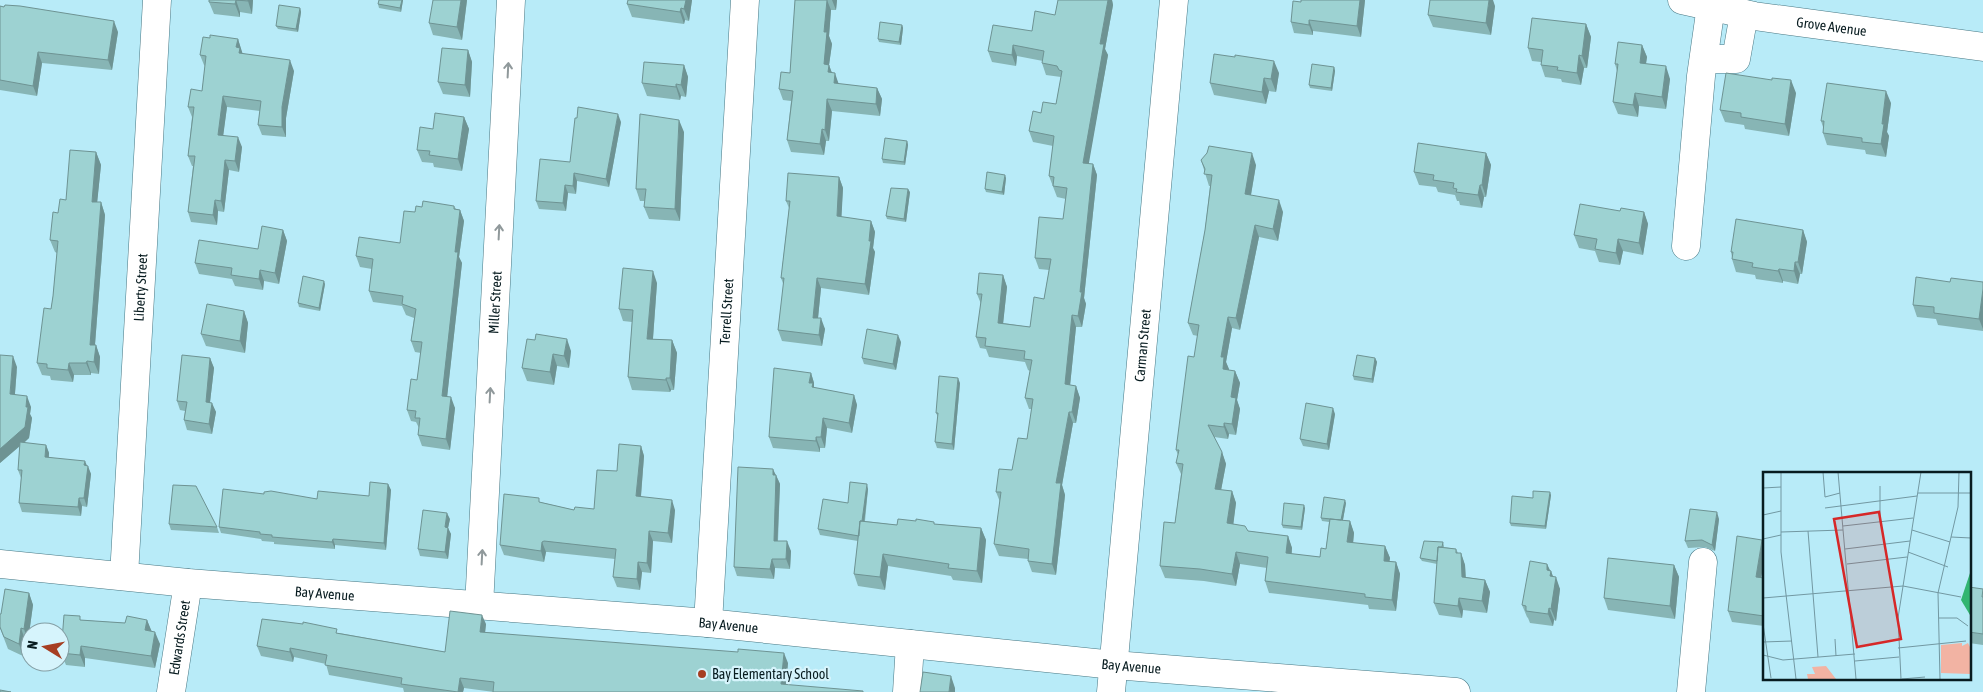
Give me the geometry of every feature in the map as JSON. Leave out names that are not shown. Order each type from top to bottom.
[{"type":"street","name":"Liberty Street","points":[[124,576],[157,0]]},
{"type":"street","name":"Miller Street","points":[[479,606],[511,0]]},
{"type":"street","name":"Terrell Street","points":[[708,622],[745,0]]},
{"type":"street","name":"Carman Street","points":[[1111,692],[1174,0]]},
{"type":"street","name":"Grove Avenue","points":[[1682,0],[1744,14],[1983,46]]},
{"type":"street","points":[[1686,246],[1711,6]]},
{"type":"street","points":[[1704,59],[1736,59],[1744,14]]},
{"type":"street","points":[[1691,692],[1702,562]]},
{"type":"street","name":"Bay Avenue","points":[[0,564],[188,583],[708,622],[1114,665],[1456,692]]},
{"type":"street","name":"Edwards Street","points":[[171,692],[188,583]]},
{"type":"street","points":[[906,692],[910,644]]},
{"type":"building","points":[[209,0],[236,0],[235,4],[209,2]]},
{"type":"building","points":[[379,0],[402,0],[400,8],[378,4]]},
{"type":"building","points":[[433,0],[461,0],[457,27],[429,23]]},
{"type":"building","points":[[628,0],[686,0],[684,9],[681,8],[680,12],[627,4]]},
{"type":"building","points":[[795,0],[827,0],[824,64],[829,65],[828,72],[835,73],[834,83],[877,88],[876,104],[827,99],[825,130],[822,129],[820,144],[787,140],[793,91],[779,89],[781,72],[790,73]]},
{"type":"building","points":[[1058,0],[1108,0],[1100,44],[1104,44],[1083,163],[1093,164],[1080,292],[1082,292],[1078,316],[1072,315],[1065,384],[1076,386],[1072,412],[1069,412],[1056,483],[1061,483],[1052,564],[1028,561],[1029,549],[994,544],[1001,492],[996,492],[999,469],[1012,470],[1018,438],[1027,439],[1033,399],[1025,398],[1032,360],[1024,359],[1025,351],[985,346],[986,338],[976,337],[982,294],[977,294],[979,273],[1003,275],[998,323],[1030,327],[1034,297],[1044,299],[1051,259],[1035,258],[1039,217],[1063,219],[1067,188],[1053,186],[1054,177],[1049,176],[1054,136],[1029,131],[1033,111],[1041,113],[1043,102],[1056,104],[1062,71],[1057,66],[1042,63],[1044,51],[1013,45],[1012,55],[988,51],[993,25],[1032,31],[1035,11],[1055,15]]},
{"type":"building","points":[[1301,0],[1360,0],[1357,26],[1309,20],[1309,25],[1291,22],[1293,1],[1301,2]]},
{"type":"building","points":[[1430,0],[1489,0],[1486,23],[1428,15]]},
{"type":"building","points":[[5,5],[114,21],[108,60],[38,52],[33,86],[0,80],[0,6],[4,7]]},
{"type":"building","points":[[279,5],[300,8],[296,29],[276,26]]},
{"type":"building","points":[[1532,18],[1586,24],[1582,56],[1579,55],[1577,73],[1557,70],[1558,67],[1541,65],[1543,50],[1528,48]]},
{"type":"building","points":[[880,22],[902,25],[899,42],[878,39]]},
{"type":"building","points":[[210,35],[238,39],[236,47],[240,48],[239,53],[290,60],[282,107],[282,127],[258,125],[261,101],[223,96],[218,135],[238,137],[235,161],[225,160],[221,201],[215,200],[213,215],[188,212],[195,156],[188,156],[194,107],[188,107],[191,89],[202,91],[206,56],[200,55],[203,37],[210,38]]},
{"type":"building","points":[[1618,42],[1642,45],[1640,63],[1666,66],[1662,97],[1635,93],[1633,105],[1613,102],[1618,64],[1615,64]]},
{"type":"building","points":[[442,48],[468,50],[465,85],[438,82]]},
{"type":"building","points":[[1214,54],[1274,61],[1271,79],[1264,78],[1262,92],[1210,83]]},
{"type":"building","points":[[644,62],[684,65],[681,85],[676,84],[676,87],[642,83]]},
{"type":"building","points":[[1312,64],[1334,67],[1331,88],[1309,85]]},
{"type":"building","points":[[1726,73],[1772,80],[1772,78],[1791,80],[1785,124],[1741,117],[1741,113],[1720,110]]},
{"type":"building","points":[[1827,83],[1886,91],[1881,144],[1862,142],[1862,138],[1823,133],[1824,121],[1821,121]]},
{"type":"building","points":[[578,107],[618,114],[606,179],[574,173],[573,186],[565,185],[563,203],[536,201],[540,159],[570,162]]},
{"type":"building","points":[[435,113],[464,117],[458,159],[429,155],[430,151],[417,150],[420,127],[433,129]]},
{"type":"building","points":[[640,114],[679,120],[675,209],[644,207],[646,189],[636,189]]},
{"type":"building","points":[[885,138],[907,141],[904,162],[882,159]]},
{"type":"building","points":[[1418,143],[1486,153],[1482,185],[1480,185],[1478,195],[1456,192],[1457,189],[1453,188],[1454,183],[1433,180],[1434,175],[1414,172]]},
{"type":"building","points":[[1209,146],[1252,153],[1245,194],[1279,200],[1273,229],[1255,225],[1236,318],[1228,317],[1221,357],[1224,357],[1223,369],[1235,371],[1231,397],[1236,398],[1232,424],[1224,423],[1224,427],[1208,425],[1222,452],[1215,489],[1232,491],[1227,523],[1245,526],[1248,531],[1288,536],[1286,553],[1320,557],[1321,548],[1326,549],[1330,519],[1350,521],[1347,542],[1385,546],[1384,561],[1396,562],[1392,600],[1365,597],[1365,594],[1265,581],[1268,557],[1236,552],[1232,574],[1160,566],[1164,522],[1175,523],[1183,464],[1176,463],[1179,450],[1176,450],[1188,356],[1194,357],[1199,325],[1188,323],[1205,230],[1212,175],[1204,174],[1205,169],[1201,160],[1207,153]]},
{"type":"building","points":[[70,150],[96,152],[92,202],[101,202],[90,345],[96,345],[94,362],[69,363],[68,370],[47,368],[47,364],[37,363],[44,308],[51,309],[53,296],[58,241],[50,240],[53,212],[58,213],[60,199],[66,200]]},
{"type":"building","points":[[987,172],[1005,175],[1002,192],[985,189]]},
{"type":"building","points":[[788,173],[839,177],[837,216],[871,221],[869,241],[871,241],[865,284],[817,278],[813,318],[821,318],[819,335],[778,330],[784,278],[781,278],[790,201],[786,201]]},
{"type":"building","points":[[891,188],[908,189],[904,219],[886,216]]},
{"type":"building","points":[[423,201],[454,206],[454,209],[460,210],[455,252],[458,252],[442,396],[451,397],[446,439],[418,435],[420,418],[415,418],[416,411],[407,410],[411,379],[417,380],[422,342],[411,341],[416,309],[402,304],[403,296],[369,291],[373,259],[356,256],[359,237],[400,243],[404,211],[415,212],[416,206],[422,207]]},
{"type":"building","points":[[1580,204],[1620,211],[1621,208],[1644,212],[1639,243],[1618,239],[1616,253],[1595,249],[1597,239],[1574,235]]},
{"type":"building","points":[[1736,219],[1803,230],[1798,262],[1795,262],[1794,271],[1779,269],[1778,271],[1752,267],[1753,263],[1732,259],[1733,252],[1731,252]]},
{"type":"building","points":[[262,226],[283,230],[275,273],[260,270],[259,279],[231,275],[232,268],[195,263],[199,240],[258,249]]},
{"type":"building","points":[[623,268],[653,271],[647,339],[672,340],[670,378],[666,378],[666,380],[628,377],[633,310],[619,309]]},
{"type":"building","points":[[303,276],[324,281],[319,308],[298,303]]},
{"type":"building","points":[[1916,277],[1950,282],[1951,278],[1983,282],[1979,319],[1934,313],[1934,307],[1913,305]]},
{"type":"building","points":[[207,304],[244,311],[240,341],[201,334]]},
{"type":"building","points":[[867,329],[898,335],[893,364],[862,358]]},
{"type":"building","points":[[536,334],[567,339],[564,356],[553,354],[550,372],[522,368],[527,339],[535,340]]},
{"type":"building","points":[[0,355],[13,356],[10,394],[27,396],[26,407],[28,407],[25,427],[0,449]]},
{"type":"building","points":[[182,355],[210,358],[206,402],[212,403],[209,424],[184,420],[187,402],[177,401]]},
{"type":"building","points":[[1357,355],[1375,358],[1372,379],[1353,376]]},
{"type":"building","points":[[774,368],[811,373],[809,383],[813,383],[812,387],[854,395],[849,423],[823,418],[821,437],[816,437],[816,441],[769,437]]},
{"type":"building","points":[[939,376],[958,378],[952,444],[935,442]]},
{"type":"building","points":[[1306,403],[1333,408],[1327,444],[1300,439]]},
{"type":"building","points":[[20,442],[46,445],[45,457],[85,461],[84,465],[88,466],[84,498],[79,498],[78,507],[19,503],[22,470],[18,470]]},
{"type":"building","points":[[619,444],[641,446],[636,496],[672,500],[668,533],[649,531],[647,563],[638,562],[637,579],[613,577],[616,549],[544,541],[542,542],[541,551],[500,545],[504,494],[539,498],[539,502],[574,510],[575,507],[594,509],[597,470],[617,471]]},
{"type":"building","points":[[738,467],[773,469],[773,475],[776,475],[774,541],[787,541],[786,559],[772,559],[770,569],[734,567]]},
{"type":"building","points":[[370,482],[388,484],[384,543],[333,539],[332,542],[272,537],[272,535],[260,534],[260,532],[219,527],[223,489],[264,494],[264,492],[271,491],[317,499],[318,491],[369,496]]},
{"type":"building","points":[[850,482],[867,484],[859,536],[818,529],[823,499],[848,503]]},
{"type":"building","points":[[173,485],[196,486],[217,527],[169,524]]},
{"type":"building","points":[[1533,491],[1550,492],[1545,526],[1510,523],[1512,496],[1533,498]]},
{"type":"building","points":[[1324,497],[1345,500],[1341,520],[1321,518]]},
{"type":"building","points":[[1284,503],[1304,505],[1301,527],[1282,525]]},
{"type":"building","points":[[1690,509],[1717,512],[1712,545],[1702,540],[1685,541]]},
{"type":"building","points":[[423,510],[447,513],[445,527],[448,528],[445,552],[418,549]]},
{"type":"building","points":[[898,519],[916,521],[916,519],[934,522],[934,524],[981,528],[977,571],[948,568],[949,564],[883,554],[880,577],[854,574],[860,521],[897,525]]},
{"type":"building","points":[[1737,536],[1762,540],[1756,577],[1763,578],[1763,616],[1728,611]]},
{"type":"building","points":[[1424,541],[1443,542],[1442,547],[1438,547],[1437,561],[1420,558]]},
{"type":"building","points":[[1438,547],[1456,549],[1456,553],[1461,553],[1462,577],[1485,580],[1482,601],[1459,598],[1458,606],[1434,603]]},
{"type":"building","points":[[1608,558],[1674,565],[1670,606],[1604,598]]},
{"type":"building","points":[[1530,561],[1547,564],[1547,570],[1551,571],[1550,576],[1556,577],[1551,609],[1549,608],[1548,614],[1526,611],[1526,606],[1522,605]]},
{"type":"building","points":[[1970,587],[1983,589],[1983,634],[1970,632]]},
{"type":"building","points":[[5,589],[29,593],[25,622],[20,622],[19,644],[4,637],[0,627]]},
{"type":"building","name":"Bay Elementary School","points":[[450,611],[482,615],[480,632],[738,652],[738,649],[784,653],[781,684],[863,692],[493,692],[494,682],[460,678],[458,692],[401,684],[402,678],[325,665],[327,655],[290,648],[290,652],[257,646],[262,619],[303,624],[303,622],[337,629],[336,633],[445,652]]},
{"type":"building","points":[[64,615],[80,616],[80,620],[125,623],[127,616],[147,620],[145,630],[155,632],[151,656],[81,646],[80,655],[70,654],[70,622],[63,622]]},
{"type":"building","points":[[923,672],[951,676],[949,692],[920,692]]},
{"type":"place","name":"Bay Elementary School","points":[[702,674]]}]
